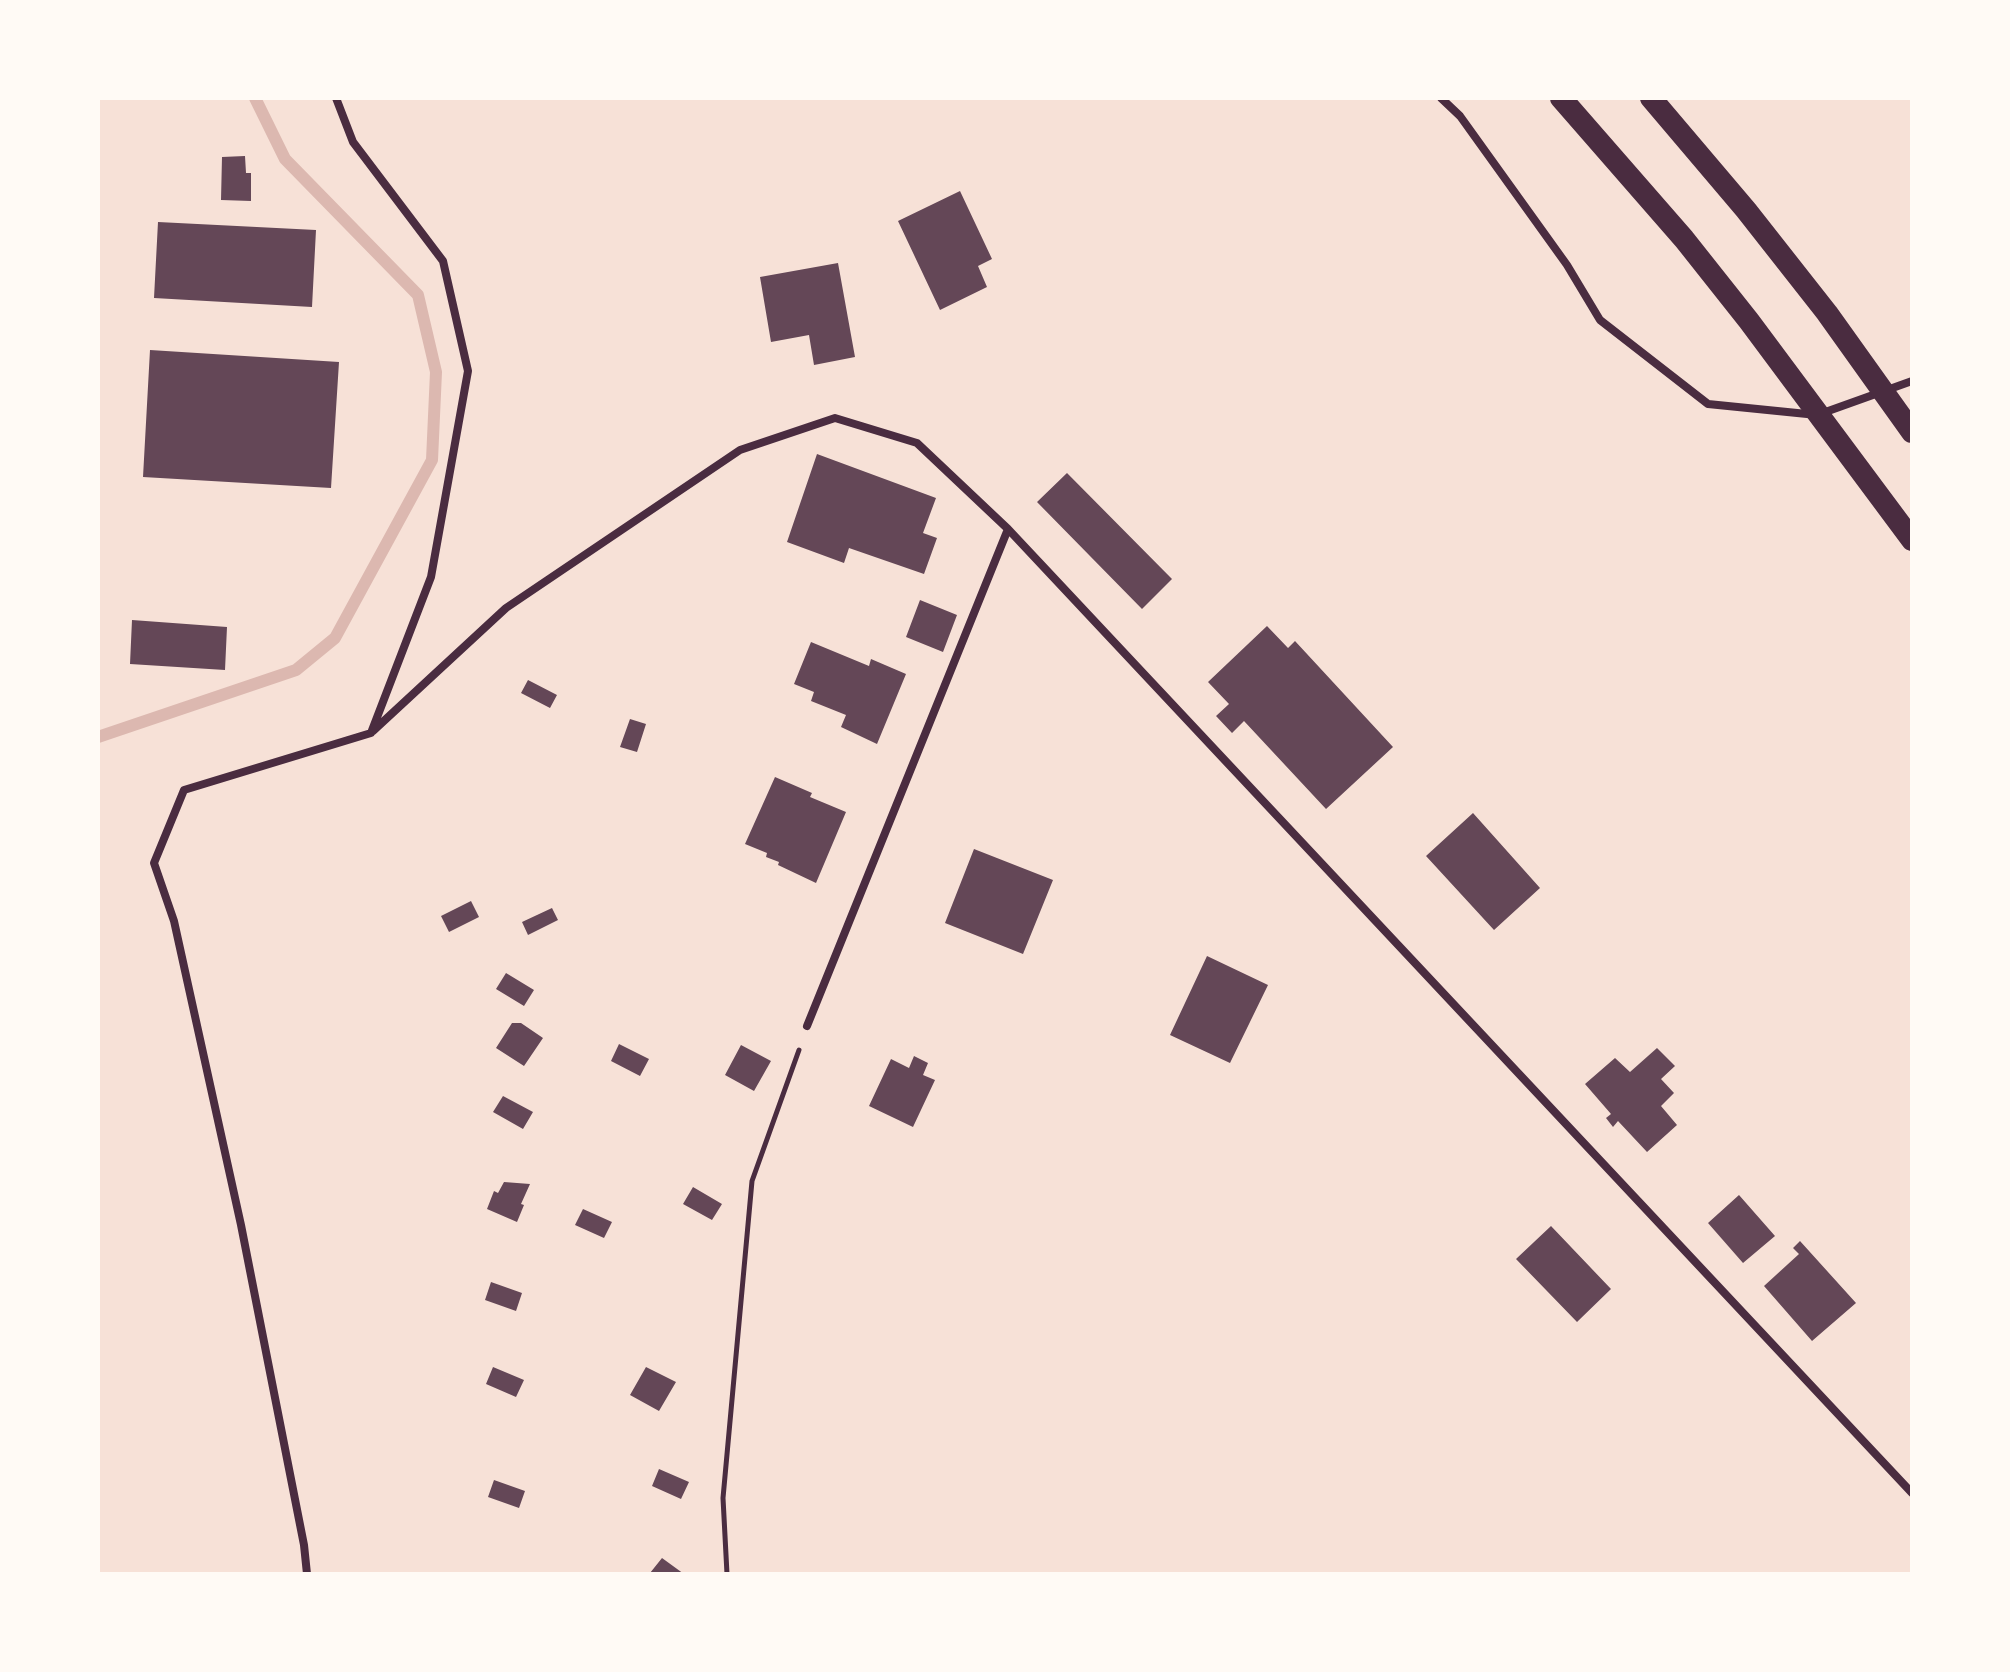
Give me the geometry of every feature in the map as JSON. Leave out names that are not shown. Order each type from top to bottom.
[{"type":"highway","points":[[1561,98],[1684,239],[1912,540]]},
{"type":"highway","points":[[1651,98],[1746,210],[1827,313],[1912,432]]},
{"type":"street","points":[[336,98],[353,142],[443,261],[468,371],[431,577],[371,733]]},
{"type":"street","points":[[1441,98],[1460,116],[1567,265],[1600,320],[1708,404],[1817,415],[1912,381]]},
{"type":"street","points":[[307,1574],[304,1545],[241,1225],[174,921],[154,863],[184,790],[371,733],[506,608],[740,450],[835,418],[917,443],[1008,529],[1912,1493]]},
{"type":"street","points":[[807,1026],[1008,529]]},
{"type":"path","points":[[727,1574],[723,1498],[752,1181],[807,1026]]},
{"type":"building","points":[[245,156],[246,173],[251,173],[251,201],[221,200],[222,157]]},
{"type":"building","points":[[960,191],[992,259],[978,266],[987,287],[940,310],[898,221]]},
{"type":"building","points":[[158,222],[316,230],[312,307],[154,298]]},
{"type":"building","points":[[838,263],[855,357],[814,365],[809,335],[771,342],[760,277]]},
{"type":"building","points":[[150,350],[339,362],[331,488],[143,477]]},
{"type":"building","points":[[817,454],[936,498],[923,533],[937,538],[924,574],[849,548],[844,563],[787,542]]},
{"type":"building","points":[[1067,473],[1172,579],[1142,609],[1037,502]]},
{"type":"building","points":[[920,600],[957,615],[943,652],[906,637]]},
{"type":"building","points":[[132,620],[227,627],[225,670],[130,664]]},
{"type":"building","points":[[1267,626],[1288,648],[1295,641],[1393,747],[1326,809],[1244,721],[1232,733],[1216,716],[1229,704],[1208,682]]},
{"type":"building","points":[[811,642],[869,666],[871,659],[906,674],[877,744],[841,727],[846,715],[811,701],[814,692],[794,684]]},
{"type":"building","points":[[528,680],[557,695],[550,708],[521,693]]},
{"type":"building","points":[[630,719],[646,724],[637,752],[620,747]]},
{"type":"building","points":[[775,777],[812,793],[810,797],[846,812],[816,883],[778,865],[779,862],[766,857],[767,853],[745,844]]},
{"type":"building","points":[[1473,813],[1540,888],[1494,930],[1426,856]]},
{"type":"building","points":[[974,849],[1053,880],[1023,954],[945,923]]},
{"type":"building","points":[[471,901],[479,917],[449,932],[441,916]]},
{"type":"building","points":[[552,908],[558,920],[528,935],[522,922]]},
{"type":"building","points":[[1207,956],[1268,985],[1230,1063],[1170,1035]]},
{"type":"building","points":[[506,973],[534,990],[524,1006],[496,989]]},
{"type":"building","points":[[512,1023],[521,1023],[543,1038],[524,1066],[496,1048]]},
{"type":"building","points":[[619,1044],[649,1059],[640,1076],[611,1061]]},
{"type":"building","points":[[741,1045],[771,1061],[754,1091],[725,1075]]},
{"type":"building","points":[[1657,1048],[1675,1066],[1661,1079],[1674,1093],[1661,1106],[1677,1125],[1647,1152],[1618,1121],[1613,1127],[1606,1118],[1611,1114],[1585,1084],[1615,1058],[1630,1072]]},
{"type":"building","points":[[914,1056],[928,1063],[923,1075],[935,1080],[913,1127],[869,1106],[891,1059],[909,1068]]},
{"type":"building","points":[[503,1096],[533,1112],[523,1129],[493,1112]]},
{"type":"building","points":[[504,1182],[530,1184],[517,1222],[487,1209],[494,1191],[498,1193]]},
{"type":"building","points":[[693,1187],[722,1204],[712,1220],[683,1204]]},
{"type":"building","points":[[1739,1195],[1775,1236],[1743,1263],[1708,1223]]},
{"type":"building","points":[[583,1209],[612,1222],[604,1238],[575,1225]]},
{"type":"building","points":[[1551,1226],[1611,1289],[1577,1322],[1516,1259]]},
{"type":"building","points":[[1800,1241],[1856,1303],[1812,1341],[1764,1286],[1799,1254],[1793,1248]]},
{"type":"building","points":[[491,1282],[522,1293],[516,1311],[485,1300]]},
{"type":"building","points":[[493,1367],[524,1380],[516,1397],[486,1384]]},
{"type":"building","points":[[646,1367],[676,1382],[659,1411],[630,1395]]},
{"type":"building","points":[[659,1469],[689,1482],[681,1499],[652,1486]]},
{"type":"building","points":[[494,1480],[525,1491],[519,1508],[488,1497]]},
{"type":"building","points":[[662,1558],[684,1574],[650,1573]]},
{"type":"waterway","points":[[98,737],[296,670],[335,638],[432,460],[436,372],[418,295],[285,159],[255,98]]}]
